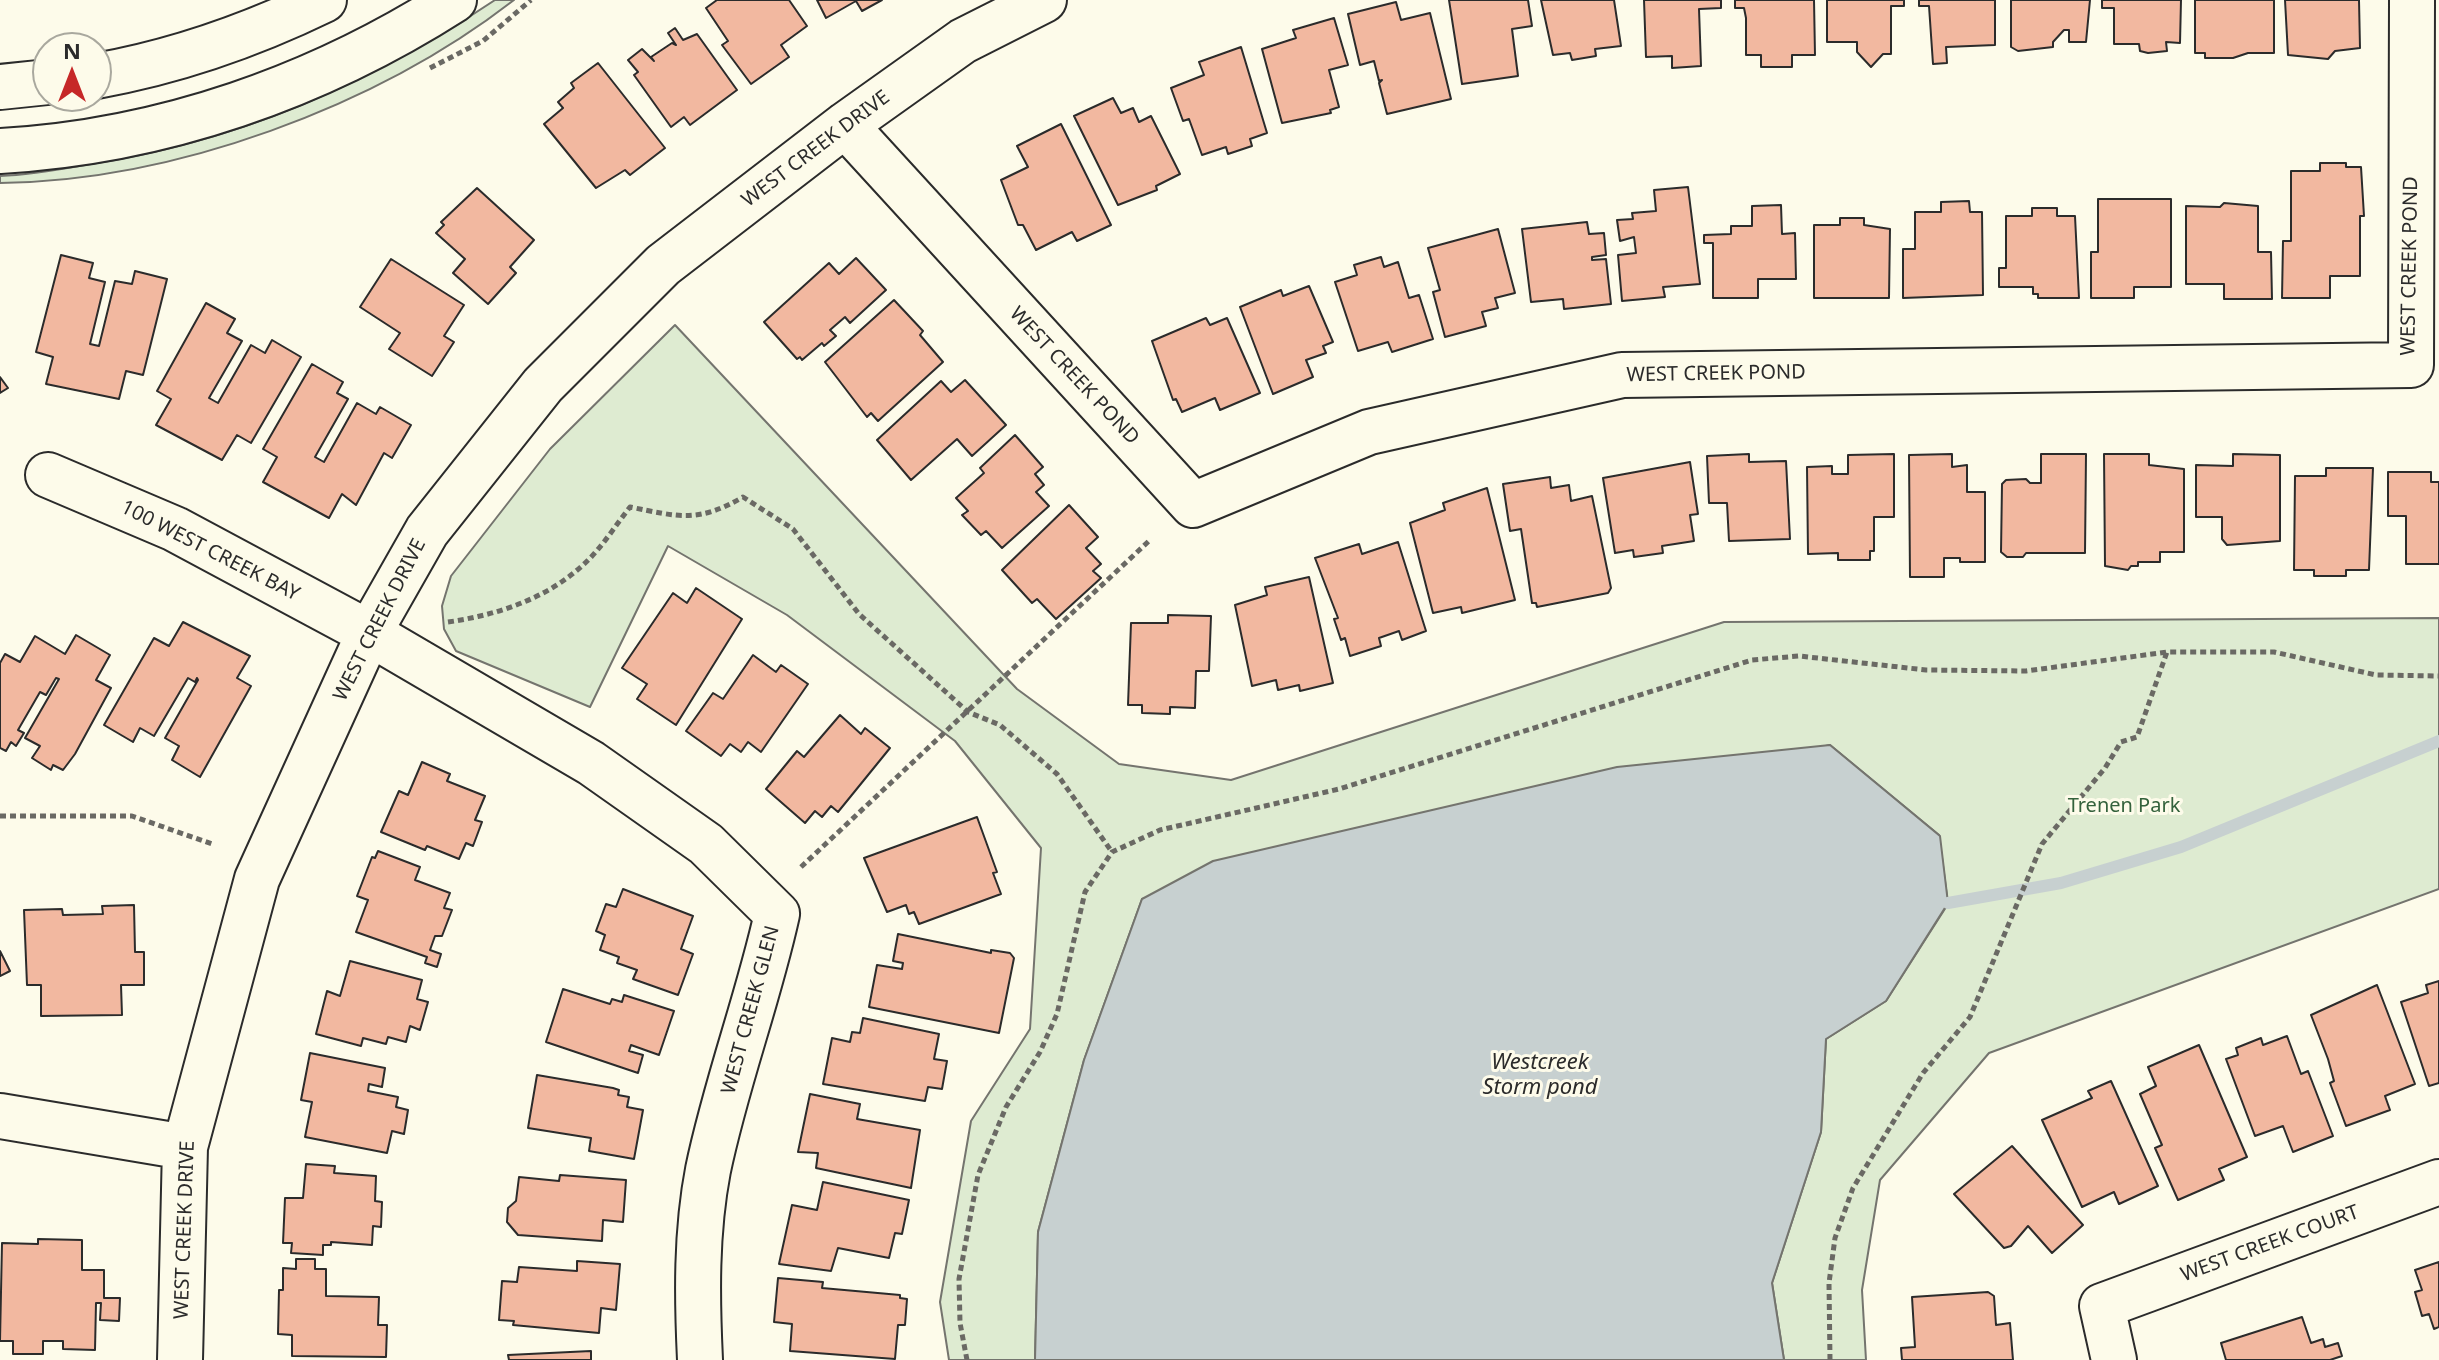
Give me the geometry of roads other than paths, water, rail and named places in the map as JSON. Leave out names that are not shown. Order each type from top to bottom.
[{"type":"street","points":[[112,73],[266,28],[324,0]]},
{"type":"street","points":[[0,151],[93,141],[178,122],[277,92],[396,37],[454,0]]},
{"type":"street","name":"WEST CREEK DRIVE","points":[[180,1360],[185,1147],[257,879],[369,633],[427,531],[543,385],[663,265],[845,125],[963,41],[1044,0]]},
{"type":"street","name":"WEST CREEK POND","points":[[845,125],[1193,505],[1369,432],[1622,375],[2411,365],[2412,0]]},
{"type":"street","points":[[0,87],[32,84]]},
{"type":"street","name":"100 WEST CREEK BAY","points":[[48,475],[175,529],[369,633]]},
{"type":"street","name":"WEST CREEK GLEN","points":[[369,633],[591,763],[706,844],[777,914],[761,987],[740,1051],[708,1171],[696,1288],[700,1360]]},
{"type":"street","points":[[0,1116],[185,1147]]},
{"type":"street","name":"WEST CREEK COURT","points":[[2114,1360],[2102,1306],[2439,1182]]},
{"type":"water","name":"Westcreek Storm pond","points":[[1830,745],[1940,836],[1948,903],[1886,1001],[1826,1039],[1821,1132],[1772,1283],[1784,1360],[1035,1360],[1038,1232],[1084,1060],[1142,899],[1213,861],[1617,767]]},
{"type":"waterway","points":[[1948,903],[2061,883],[2181,847],[2439,741]]},
{"type":"park label","name":"Trenen Park","points":[[2124,806]]}]
